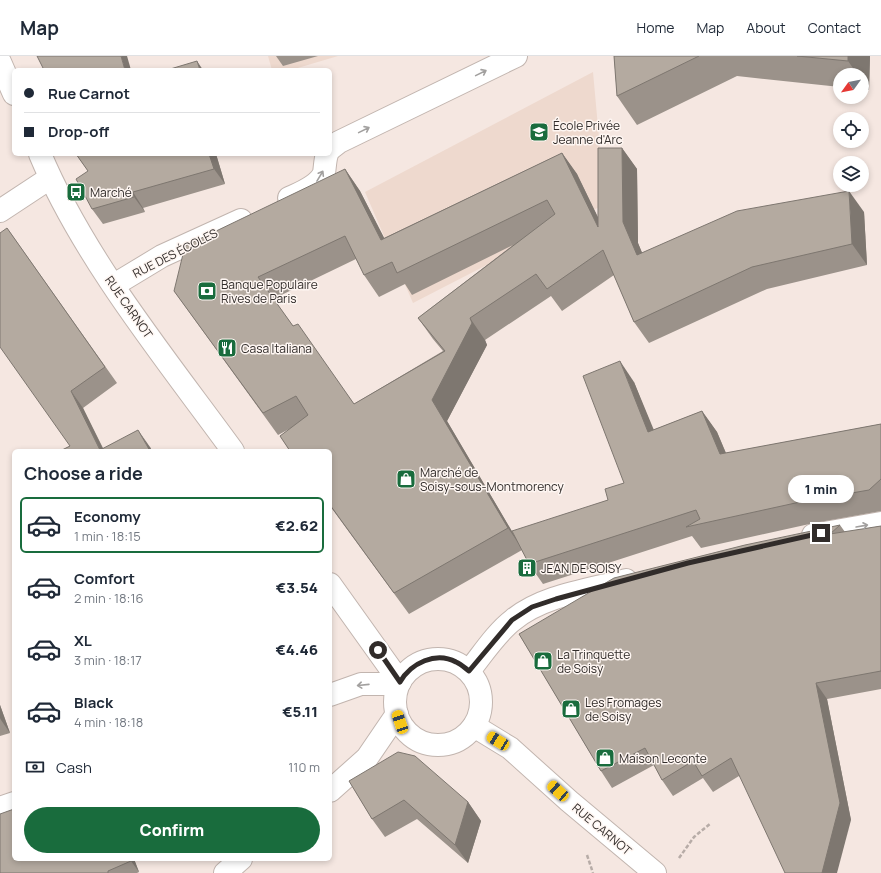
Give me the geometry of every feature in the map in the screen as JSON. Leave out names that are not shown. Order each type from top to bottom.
[{"type":"street","points":[[332,147],[339,142],[516,56]]},
{"type":"street","points":[[0,62],[12,89]]},
{"type":"street","name":"RUE CARNOT","points":[[41,156],[50,178],[72,221],[114,285],[232,449]]},
{"type":"street","name":"RUE DES ÉCOLES","points":[[114,285],[162,256],[266,209],[315,184],[324,173],[327,156]]},
{"type":"street","points":[[0,211],[50,178]]},
{"type":"street","points":[[791,539],[881,523]]},
{"type":"street","points":[[469,671],[512,620],[532,607],[644,575]]},
{"type":"street","points":[[332,587],[399,683]]},
{"type":"street","points":[[443,658],[456,661],[469,671],[475,678],[480,690],[482,703],[480,716],[474,726],[462,738],[448,744],[434,745],[412,736],[400,722],[397,714],[395,697],[399,683],[408,670],[418,663],[430,659],[443,658]]},
{"type":"street","points":[[332,694],[361,684],[399,683]]},
{"type":"street","points":[[332,789],[367,758],[397,714]]},
{"type":"street","name":"RUE CARNOT","points":[[474,726],[510,748],[569,801],[655,873]]},
{"type":"street","points":[[367,758],[412,736]]},
{"type":"street","points":[[0,808],[12,804]]},
{"type":"street","points":[[225,873],[239,861]]},
{"type":"path","points":[[676,861],[694,837],[710,823]]},
{"type":"shaded area","points":[[268,56],[338,56],[298,68],[271,68]]},
{"type":"shaded area","name":"École Privée Jeanne d'Arc","points":[[593,72],[605,204],[413,303],[365,192]]},
{"type":"building","points":[[37,56],[121,56],[124,68],[43,68]]},
{"type":"building","points":[[614,56],[699,56],[617,96]]},
{"type":"building","points":[[797,56],[848,56],[848,61]]},
{"type":"building","points":[[197,61],[199,68],[174,68]]},
{"type":"building","points":[[598,148],[622,148],[623,222],[637,255],[737,211],[843,192],[849,192],[852,244],[752,267],[634,322],[603,250],[547,289],[536,274],[470,318],[472,323],[432,400],[508,528],[394,593],[332,508],[332,449],[289,449],[280,436],[308,415],[296,396],[263,413],[174,291],[185,246],[345,169],[381,240],[562,153],[598,227]],"holes":[[[547,200],[555,214],[418,318],[445,351],[354,404],[298,324],[293,326],[258,277],[345,236],[364,275],[392,262],[397,273]]]},
{"type":"building","points":[[77,156],[210,156],[214,169],[133,192],[134,197],[92,209],[76,179],[88,171]]},
{"type":"building","points":[[7,228],[105,367],[71,391],[100,449],[64,449],[70,446],[0,347],[0,233]]},
{"type":"building","points":[[620,361],[648,432],[702,411],[720,454],[881,424],[881,479],[869,490],[800,502],[686,527],[700,519],[696,510],[529,564],[512,531],[608,500],[605,489],[624,483],[583,376]]},
{"type":"building","points":[[138,430],[149,449],[102,449]]},
{"type":"building","points":[[840,525],[830,534],[881,526],[881,671],[816,683],[840,803],[822,873],[785,873],[731,758],[702,776],[693,761],[662,780],[645,748],[601,771],[519,634],[614,578],[745,545]]},
{"type":"building","points":[[398,752],[415,756],[468,802],[455,845],[404,800],[372,819],[349,781]]},
{"type":"building","points":[[12,810],[12,861],[131,861],[108,871],[108,873],[0,873],[0,814]]},
{"type":"place","name":"École Privée Jeanne d'Arc","points":[[539,132]]},
{"type":"place","name":"Marché","points":[[76,192]]},
{"type":"place","name":"Banque Populaire Rives de Paris","points":[[207,291]]},
{"type":"place","name":"Casa Italiana","points":[[227,348]]},
{"type":"place","name":"Marché de Soisy-sous-Montmorency","points":[[406,479]]},
{"type":"place","name":"JEAN DE SOISY","points":[[527,568]]},
{"type":"place","name":"La Trinquette de Soisy","points":[[543,661]]},
{"type":"place","name":"Les Fromages de Soisy","points":[[571,709]]},
{"type":"place","name":"Maison Leconte","points":[[605,758]]},
{"type":"route","points":[[378,650],[400,682],[408,670],[418,663],[430,659],[443,658],[456,661],[469,671],[512,620],[532,607],[688,563],[821,533]]}]
